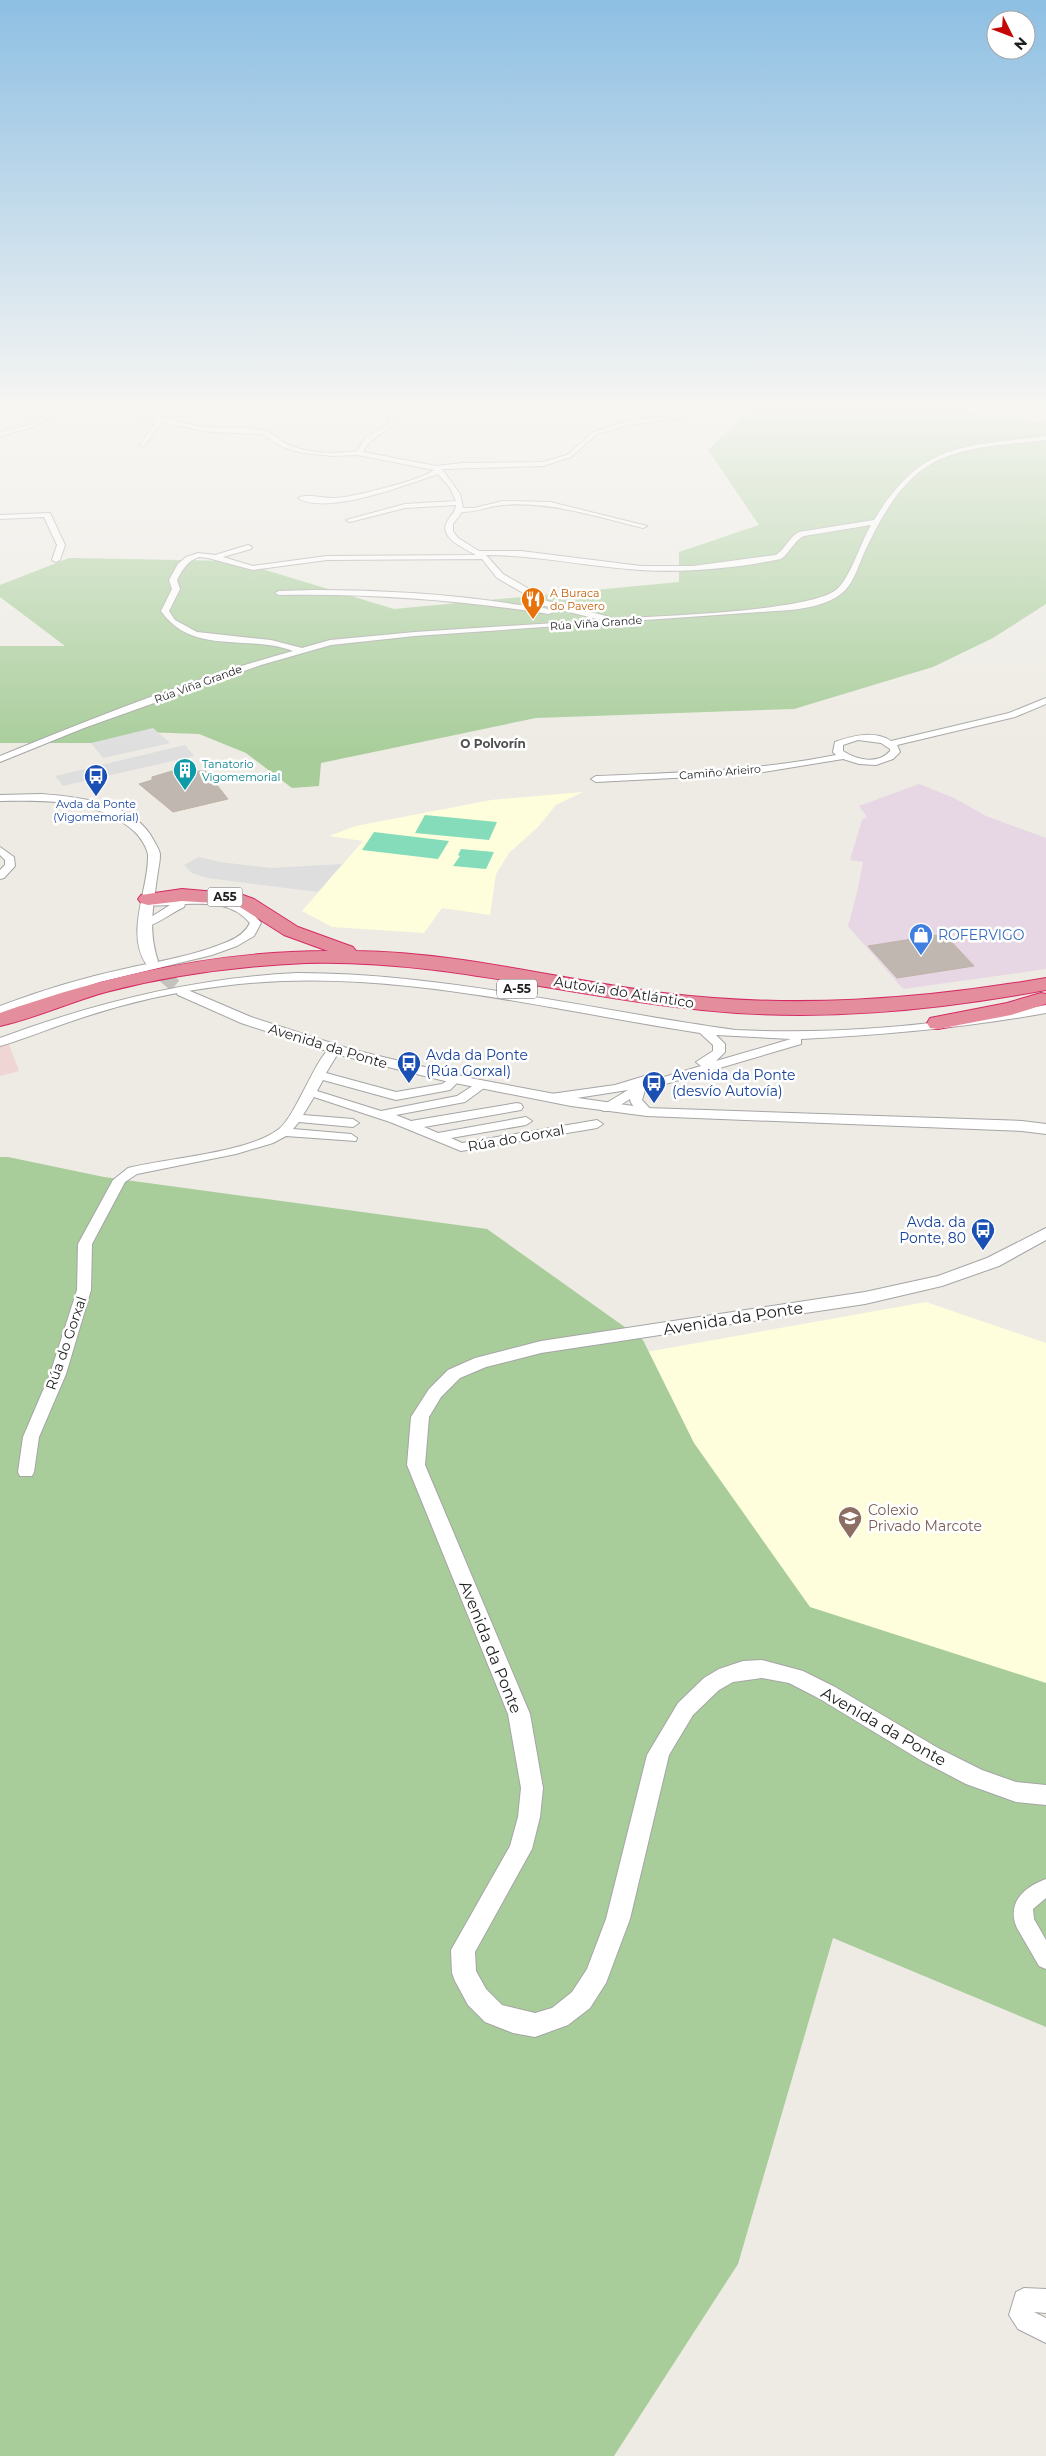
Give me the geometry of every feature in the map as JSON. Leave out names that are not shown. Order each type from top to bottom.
[{"type":"highway","name":"A55","points":[[148,896],[185,899],[233,898],[247,903],[291,930],[340,950],[367,957]]},
{"type":"highway","points":[[201,956],[271,951],[340,950]]},
{"type":"highway","name":"Autovía do Atlántico","points":[[0,1020],[82,992],[178,970],[239,962],[367,957],[452,966],[637,996],[776,1009],[863,1008],[1045,998]]},
{"type":"highway","name":"Autovía do Atlántico","points":[[0,1032],[56,1012],[134,989],[212,975],[286,969],[363,969],[406,972],[681,1013],[768,1019],[817,1020],[894,1017],[1045,998]]},
{"type":"highway","points":[[938,1024],[1011,1008],[1045,998]]},
{"type":"street","points":[[51,525],[61,545],[56,560]]},
{"type":"street","points":[[449,525],[449,531],[454,540],[480,555],[500,576],[528,592],[540,602],[598,616],[610,622]]},
{"type":"street","points":[[637,525],[643,526]]},
{"type":"street","points":[[218,556],[242,567],[253,568],[327,558],[521,553],[641,568],[716,567],[778,557],[788,550],[796,537],[802,534],[861,525]]},
{"type":"street","name":"Rúa Viña Grande","points":[[0,759],[117,713],[299,650],[330,643],[391,636],[584,624],[790,608],[825,600],[844,586],[876,525]]},
{"type":"street","points":[[248,547],[218,556],[193,556],[178,568],[173,580],[176,589],[166,611],[170,620],[191,633],[202,636],[263,641],[299,650]]},
{"type":"street","points":[[279,593],[385,592],[428,594],[575,617],[584,624]]},
{"type":"street","points":[[843,756],[836,748],[838,744],[849,738],[866,737],[890,744],[1012,715],[1046,701]]},
{"type":"street","name":"Camiño Arieiro","points":[[596,779],[698,776],[811,763],[843,756],[860,761],[879,761],[887,759],[895,752],[890,744]]},
{"type":"street","points":[[0,798],[38,797],[84,803],[125,818],[141,828],[151,843],[154,853],[145,924],[145,942],[151,961]]},
{"type":"street","points":[[0,850],[10,859],[10,866],[0,876]]},
{"type":"street","points":[[0,1010],[78,984],[201,956],[241,940],[250,932],[254,920],[245,911],[226,903],[185,899],[145,924]]},
{"type":"street","points":[[0,1042],[72,1016],[142,996],[194,986],[296,976],[348,977],[418,983],[735,1034],[818,1035],[938,1024]]},
{"type":"street","name":"Avenida da Ponte","points":[[183,992],[236,1016],[334,1050],[480,1085],[607,1108],[647,1112],[1022,1126],[1046,1129]]},
{"type":"street","points":[[704,1030],[719,1044],[733,1048],[742,1056]]},
{"type":"street","points":[[607,1108],[639,1088],[818,1035]]},
{"type":"street","points":[[551,1098],[617,1089],[710,1060],[719,1052],[719,1044]]},
{"type":"street","name":"Rúa do Gorxal","points":[[26,1472],[31,1437],[58,1374],[84,1290],[85,1244],[120,1180],[133,1171],[246,1148],[282,1132],[294,1118],[334,1050]]},
{"type":"street","points":[[318,1075],[396,1096],[446,1087],[456,1079]]},
{"type":"street","name":"Rúa do Gorxal","points":[[380,1114],[462,1099],[480,1085]]},
{"type":"street","points":[[639,1088],[636,1101],[647,1112]]},
{"type":"street","points":[[607,1108],[608,1097],[617,1089]]},
{"type":"street","name":"Rúa do Gorxal","points":[[309,1092],[380,1114],[461,1147],[597,1124]]},
{"type":"street","points":[[411,1126],[517,1107]]},
{"type":"street","points":[[294,1118],[353,1123]]},
{"type":"street","name":"Rúa do Gorxal","points":[[436,1136],[526,1121]]},
{"type":"street","name":"Rúa do Gorxal","points":[[282,1132],[351,1138]]},
{"type":"street","name":"Avenida da Ponte","points":[[1046,1233],[993,1262],[942,1281],[864,1298],[541,1347],[481,1362],[454,1374],[435,1393],[420,1417],[416,1465],[519,1714],[532,1788],[529,1817],[521,1848],[463,1950],[464,1974],[477,1997],[494,2014],[513,2021],[535,2025],[559,2017],[581,2000],[597,1975],[618,1919],[662,1748],[669,1732],[698,1694],[736,1671],[761,1668],[788,1674],[816,1686],[971,1776],[1016,1792],[1046,1795]]},
{"type":"street","points":[[1046,1888],[1034,1895],[1023,1906],[1024,1921],[1046,1959]]},
{"type":"street","points":[[1046,2301],[1024,2300],[1021,2315],[1026,2321],[1046,2331]]},
{"type":"shaded area","points":[[153,728],[170,743],[103,758],[91,743]]},
{"type":"shaded area","points":[[185,745],[194,756],[63,786],[55,776]]},
{"type":"shaded area","points":[[919,784],[954,798],[986,816],[1046,838],[1046,969],[903,989],[848,926],[863,862],[850,860],[862,820],[867,817],[859,806]]},
{"type":"shaded area","points":[[583,792],[556,805],[538,827],[509,853],[496,874],[490,915],[442,908],[424,933],[332,927],[302,911],[363,841],[329,836],[356,826],[491,800]]},
{"type":"shaded area","points":[[199,857],[220,862],[271,868],[342,864],[318,892],[207,878],[192,873],[184,865]]},
{"type":"shaded area","points":[[8,1042],[19,1071],[0,1076],[0,1045]]},
{"type":"shaded area","name":"Colexio Privado Marcote","points":[[926,1302],[1046,1343],[1046,1774],[704,1605],[624,1356]]},
{"type":"green space","points":[[759,525],[1046,525],[1046,604],[993,638],[933,667],[794,709],[536,718],[321,763],[319,786],[292,788],[246,753],[199,734],[143,732],[95,743],[0,743],[0,646],[65,646],[0,597],[0,585],[69,558],[236,561],[394,609],[679,582],[679,552]]},
{"type":"green space","points":[[425,815],[497,822],[489,840],[415,833]]},
{"type":"green space","points":[[374,832],[449,841],[438,859],[362,850]]},
{"type":"green space","points":[[461,849],[494,852],[486,869],[453,866],[460,856],[458,855]]},
{"type":"green space","points":[[0,1157],[8,1157],[104,1177],[487,1229],[643,1340],[694,1443],[810,1607],[1046,1683],[1046,2027],[833,1938],[738,2264],[614,2456],[0,2456]]},
{"type":"building","name":"Tanatorio Vigomemorial","points":[[179,769],[184,774],[205,770],[228,799],[173,812],[139,784],[152,780],[152,777]]},
{"type":"building","name":"ROFERVIGO","points":[[944,934],[974,966],[897,978],[868,946]]},
{"type":"tunnel","points":[[152,962],[166,978],[183,992]]},
{"type":"place","name":"A Buraca do Pavero","points":[[533,620]]},
{"type":"place","name":"Tanatorio Vigomemorial","points":[[185,791]]},
{"type":"place","name":"Avda da Ponte (Vigomemorial)","points":[[96,797]]},
{"type":"place","name":"ROFERVIGO","points":[[921,956]]},
{"type":"place","name":"Avda da Ponte (Rúa Gorxal)","points":[[409,1084]]},
{"type":"place","name":"Avenida da Ponte (desvío Autovía)","points":[[654,1104]]},
{"type":"place","name":"Avda. da Ponte, 80","points":[[983,1251]]},
{"type":"place","name":"Colexio Privado Marcote","points":[[850,1539]]},
{"type":"district","name":"O Polvorín","points":[[493,744]]}]
